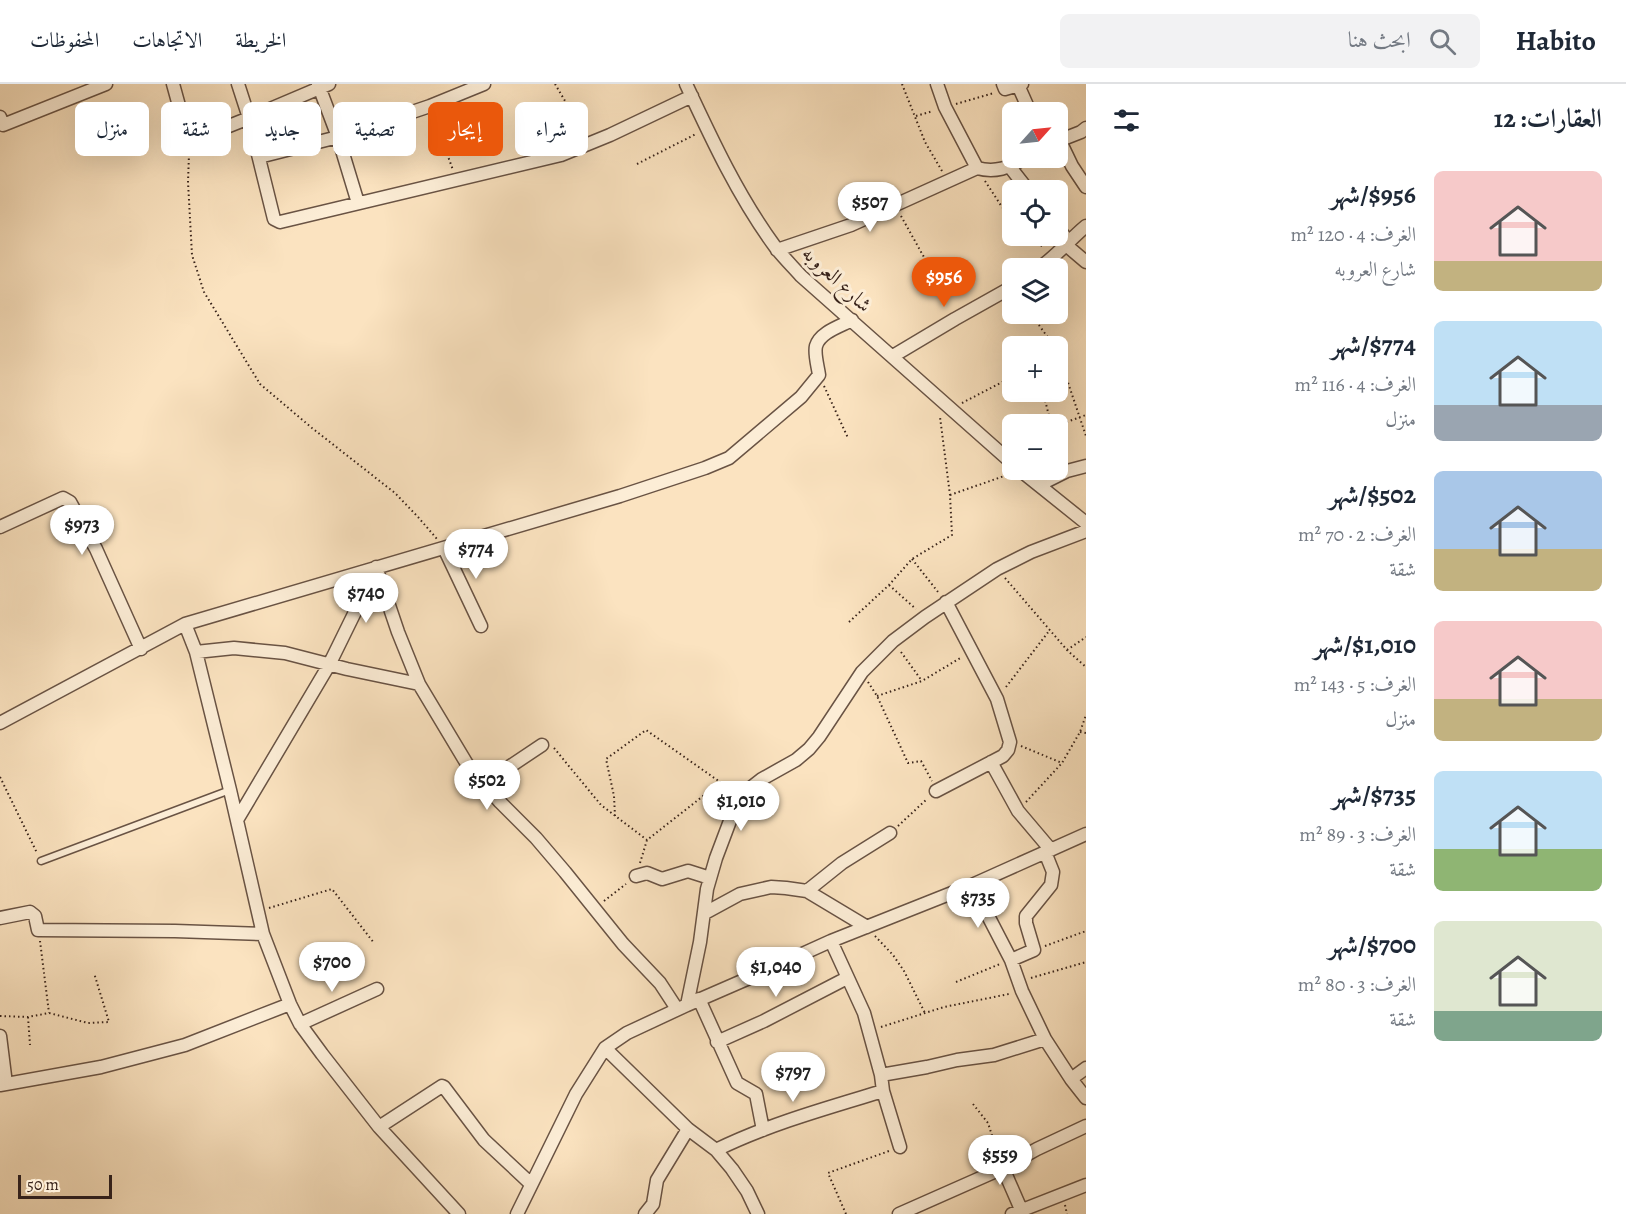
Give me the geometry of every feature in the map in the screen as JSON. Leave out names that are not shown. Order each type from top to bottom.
[{"type":"street","points":[[0,117],[3,125],[79,89],[106,84]]},
{"type":"street","points":[[173,84],[178,102]]},
{"type":"street","points":[[238,84],[244,102]]},
{"type":"street","points":[[440,102],[484,84]]},
{"type":"street","points":[[937,84],[945,107],[977,168]]},
{"type":"street","points":[[284,102],[322,85],[333,121]]},
{"type":"street","points":[[1004,87],[1020,85],[1026,102]]},
{"type":"street","points":[[333,138],[259,158],[273,215],[277,221],[561,155],[590,144],[689,90]]},
{"type":"street","name":"شارع العروبه","points":[[689,90],[741,193],[777,250],[801,276],[1002,454]]},
{"type":"street","points":[[1068,137],[1086,128]]},
{"type":"street","points":[[344,156],[358,203]]},
{"type":"street","points":[[1068,158],[1086,187]]},
{"type":"street","points":[[777,250],[851,225],[977,168],[986,171],[1004,168]]},
{"type":"street","points":[[1011,168],[1020,180]]},
{"type":"street","points":[[1068,242],[1086,226]]},
{"type":"street","points":[[1068,244],[1086,262]]},
{"type":"street","points":[[1054,258],[1064,246]]},
{"type":"street","points":[[893,356],[1002,293]]},
{"type":"street","points":[[0,723],[185,624],[620,496],[729,458],[801,397],[819,375],[816,347],[819,341],[825,334],[852,320]]},
{"type":"street","points":[[1039,485],[1067,471],[1086,466]]},
{"type":"street","points":[[1033,480],[1086,523]]},
{"type":"street","points":[[0,527],[63,498],[70,501],[96,549],[141,649]]},
{"type":"street","points":[[688,1004],[705,913],[707,889],[722,840],[739,797],[762,779],[796,760],[809,749],[862,672],[893,641],[946,602],[998,569],[1031,552],[1086,531]]},
{"type":"street","points":[[444,548],[481,626]]},
{"type":"street","points":[[237,820],[329,665],[374,568]]},
{"type":"street","points":[[374,568],[419,684],[467,764],[536,838],[623,944],[660,983],[688,1004],[717,1041],[737,1083],[756,1094],[763,1130]]},
{"type":"street","points":[[936,791],[1003,756],[1010,742],[997,699],[946,602]]},
{"type":"street","points":[[185,624],[196,652],[263,934],[290,1005],[300,1024],[379,1126],[459,1214]]},
{"type":"street","points":[[196,652],[249,648],[285,653],[419,684]]},
{"type":"street","points":[[485,783],[542,745]]},
{"type":"street","points":[[991,762],[1018,811],[1048,851],[1053,872],[1051,885],[1026,916],[1034,950],[1011,960]]},
{"type":"street","points":[[807,891],[842,863],[890,833]]},
{"type":"street","points":[[517,1214],[576,1094],[605,1048],[627,1033],[831,941],[972,885],[1086,834]]},
{"type":"street","points":[[636,876],[646,873],[662,879],[688,871],[710,878]]},
{"type":"street","points":[[972,885],[1011,960],[1020,987],[1045,1039],[1086,1098]]},
{"type":"street","points":[[705,913],[740,894],[771,887],[807,891],[867,927]]},
{"type":"street","points":[[0,918],[30,912],[35,916],[38,930],[263,934]]},
{"type":"street","points":[[831,941],[870,1030],[883,1090],[900,1147]]},
{"type":"street","points":[[717,1041],[764,1021],[847,978]]},
{"type":"street","points":[[300,1024],[377,989]]},
{"type":"street","points":[[0,1036],[3,1085],[101,1067],[185,1045],[290,1005]]},
{"type":"street","points":[[881,1075],[994,1055],[1045,1039]]},
{"type":"street","points":[[605,1048],[688,1129],[716,1150],[747,1191],[758,1214]]},
{"type":"street","points":[[1071,1079],[1086,1068]]},
{"type":"street","points":[[379,1126],[442,1086],[484,1140],[531,1184]]},
{"type":"street","points":[[716,1150],[763,1130],[883,1090]]},
{"type":"street","points":[[899,1214],[1003,1168],[1086,1126]]},
{"type":"street","points":[[645,1214],[652,1204],[657,1180],[688,1129]]},
{"type":"street","points":[[1003,1168],[1019,1213],[1086,1185]]},
{"type":"lane","points":[[41,861],[230,790]]},
{"type":"path","points":[[555,84],[590,144]]},
{"type":"path","points":[[902,84],[925,142],[948,181]]},
{"type":"path","points":[[916,116],[1004,87]]},
{"type":"path","points":[[638,164],[707,128]]},
{"type":"path","points":[[189,156],[192,255],[204,292],[260,384],[395,493],[444,548]]},
{"type":"path","points":[[448,156],[457,181]]},
{"type":"path","points":[[977,168],[1002,207]]},
{"type":"path","points":[[895,205],[925,260]]},
{"type":"path","points":[[1041,246],[1054,258]]},
{"type":"path","points":[[819,375],[848,438]]},
{"type":"path","points":[[951,409],[1002,382]]},
{"type":"path","points":[[1068,383],[1086,436]]},
{"type":"path","points":[[849,622],[889,585],[912,559],[952,534],[950,495],[938,396]]},
{"type":"path","points":[[1068,422],[1086,415]]},
{"type":"path","points":[[950,495],[1002,476]]},
{"type":"path","points":[[912,559],[946,602]]},
{"type":"path","points":[[998,569],[1049,631],[1086,667]]},
{"type":"path","points":[[889,585],[925,617]]},
{"type":"path","points":[[997,699],[1049,631]]},
{"type":"path","points":[[1067,650],[1086,637]]},
{"type":"path","points":[[893,641],[922,681]]},
{"type":"path","points":[[877,696],[922,681],[972,651]]},
{"type":"path","points":[[862,672],[877,696],[908,763],[921,761],[936,791],[890,833]]},
{"type":"path","points":[[1018,811],[1062,763],[1080,732],[1086,715]]},
{"type":"path","points":[[615,816],[614,796],[606,759],[646,730],[739,797]]},
{"type":"path","points":[[1080,732],[1086,733]]},
{"type":"path","points":[[1010,742],[1062,763]]},
{"type":"path","points":[[542,745],[553,748],[601,805],[647,840],[721,782]]},
{"type":"path","points":[[0,777],[41,861]]},
{"type":"path","points":[[258,911],[332,889],[374,943]]},
{"type":"path","points":[[867,927],[904,971],[925,1013]]},
{"type":"path","points":[[38,930],[49,1013]]},
{"type":"path","points":[[1034,950],[1086,931]]},
{"type":"path","points":[[956,982],[1011,960]]},
{"type":"path","points":[[870,1030],[1020,987],[1086,962]]},
{"type":"path","points":[[0,1016],[28,1017],[49,1013],[88,1023],[109,1022],[94,973]]},
{"type":"path","points":[[28,1017],[30,1045]]},
{"type":"path","points":[[973,1104],[988,1123],[1003,1168]]},
{"type":"path","points":[[846,1214],[828,1173],[900,1147]]}]
